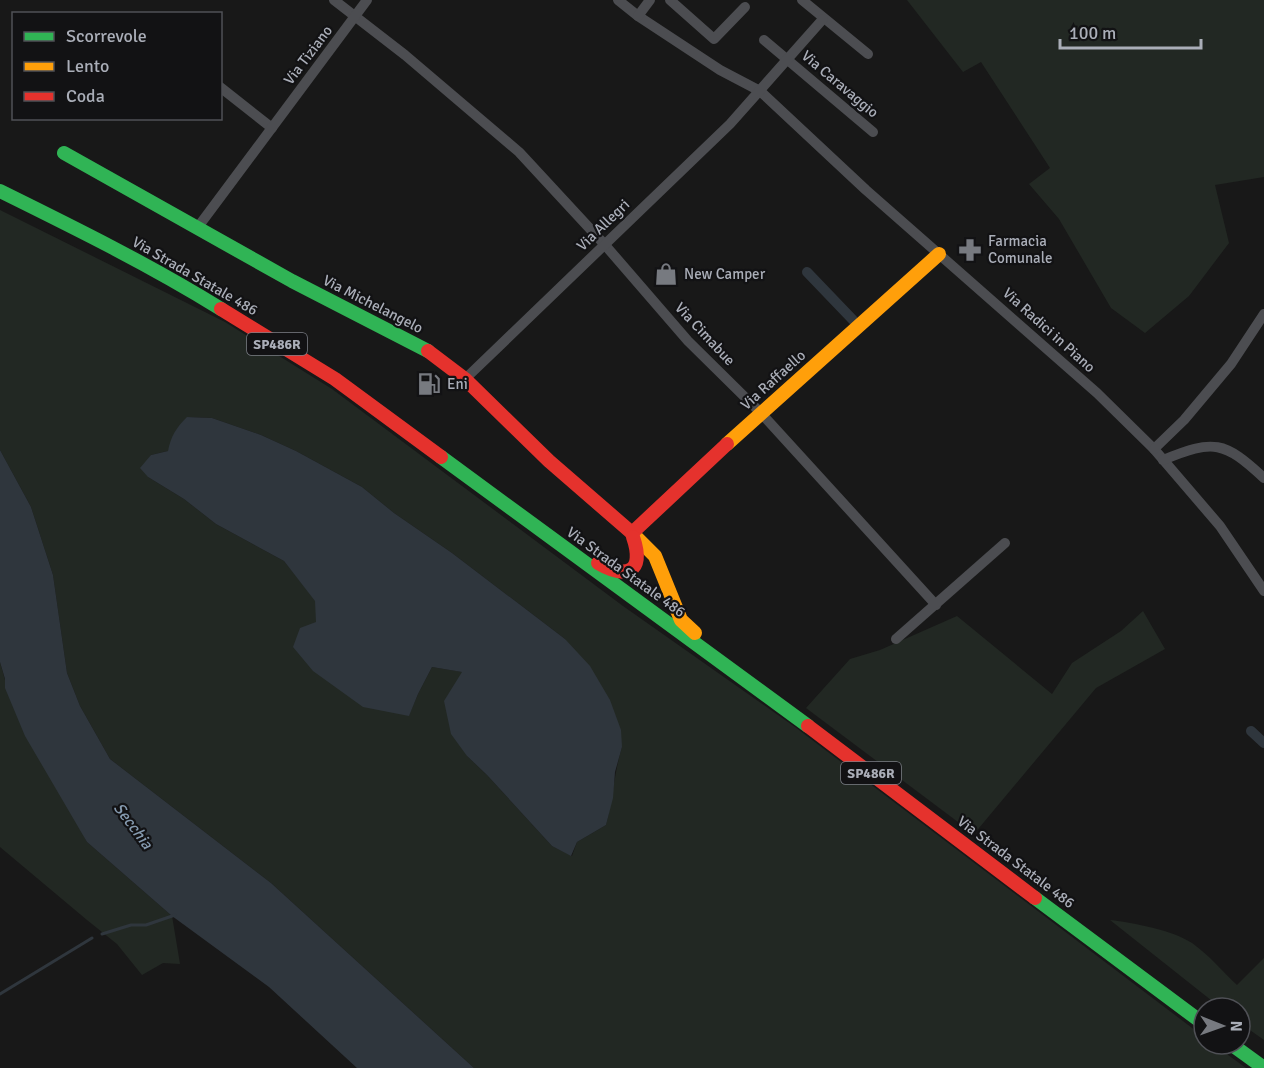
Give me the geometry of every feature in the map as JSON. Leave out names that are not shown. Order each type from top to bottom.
[{"type":"main road","name":"Via Michelangelo","points":[[64,153],[292,281],[430,352],[465,379],[549,461],[655,556],[681,620],[723,654],[737,672]]},
{"type":"main road","name":"Via Strada Statale 486","points":[[0,191],[92,236],[182,285],[335,379],[737,672],[1192,1015]]},
{"type":"main road","name":"Via Raffaello","points":[[632,533],[761,413],[939,254]]},
{"type":"main road","points":[[536,526],[575,547],[602,566],[623,573],[633,569],[639,562],[640,553],[632,533]]},
{"type":"main road","points":[[1248,1056],[1264,1068]]},
{"type":"street","name":"Via Cimabue","points":[[334,0],[519,152],[688,341],[761,413],[936,605]]},
{"type":"street","name":"Via Tiziano","points":[[198,227],[367,0]]},
{"type":"street","name":"Via Radici in Piano","points":[[618,0],[638,16],[720,70],[760,91],[866,190],[1097,393],[1154,449],[1220,526],[1264,591]]},
{"type":"street","points":[[638,16],[650,0]]},
{"type":"street","points":[[802,0],[868,54]]},
{"type":"street","points":[[674,1],[714,39],[745,7]]},
{"type":"street","name":"Via Caravaggio","points":[[760,91],[823,19]]},
{"type":"street","name":"Via Caravaggio","points":[[764,40],[873,132]]},
{"type":"street","points":[[222,89],[272,128]]},
{"type":"street","name":"Via Allegri","points":[[465,379],[730,124],[760,91]]},
{"type":"street","points":[[1154,449],[1184,420],[1230,364],[1264,314]]},
{"type":"street","points":[[1163,460],[1188,450],[1207,446],[1224,447],[1242,457],[1264,478]]},
{"type":"street","points":[[896,639],[1005,543]]},
{"type":"shaded area","points":[[907,0],[1264,0],[1264,177],[1215,185],[1229,243],[1189,296],[1145,333],[1111,308],[1059,219],[1029,184],[1050,168],[981,62],[963,72]]},
{"type":"shaded area","points":[[0,210],[225,322],[332,389],[623,606],[795,727],[1192,1028],[1192,1056],[1230,1056],[1246,1068],[474,1068],[271,883],[110,759],[80,706],[67,673],[53,575],[31,507],[0,450]],"holes":[[[188,417],[212,418],[261,435],[362,487],[565,639],[622,747],[606,825],[577,842],[572,856],[552,846],[467,756],[463,672],[432,667],[409,715],[316,622],[316,601],[284,561],[216,524],[184,499],[148,477],[151,455],[168,451]]]},
{"type":"shaded area","points":[[1143,611],[1165,649],[1096,688],[974,834],[806,708],[850,659],[880,650],[957,616],[1052,694],[1072,663],[1121,631]]},
{"type":"shaded area","points":[[0,662],[5,680],[87,842],[172,916],[180,964],[163,963],[142,975],[117,944],[0,847]]},
{"type":"shaded area","points":[[1110,920],[1152,928],[1184,938],[1204,953],[1237,985],[1264,958],[1264,1040],[1252,1032],[1252,996],[1206,996]]},
{"type":"water","points":[[187,417],[212,418],[261,435],[362,487],[565,639],[590,666],[610,700],[621,730],[622,747],[615,772],[613,798],[606,825],[577,842],[571,856],[552,846],[467,756],[451,734],[444,701],[462,672],[432,667],[409,716],[363,707],[313,671],[293,647],[300,628],[316,622],[315,601],[284,561],[216,524],[184,499],[148,477],[140,468],[151,455],[168,451],[174,433]]},
{"type":"water","name":"Secchia","points":[[0,450],[31,507],[53,575],[67,673],[80,706],[110,759],[271,883],[474,1068],[357,1068],[269,987],[172,916],[87,842],[25,736],[5,688],[0,662]]},
{"type":"waterway","points":[[807,272],[853,320]]},
{"type":"waterway","points":[[1251,731],[1264,743]]},
{"type":"waterway","points":[[102,934],[131,925],[146,925],[175,915]]},
{"type":"waterway","points":[[0,994],[92,938]]},
{"type":"traffic: fast","points":[[64,153],[292,281],[428,351]]},
{"type":"traffic: fast","points":[[0,191],[140,262],[221,309]]},
{"type":"traffic: fast","points":[[441,457],[808,726]]},
{"type":"traffic: fast","points":[[1035,898],[1192,1015]]},
{"type":"traffic: fast","points":[[1248,1056],[1264,1068]]},
{"type":"traffic: slow","points":[[727,444],[939,254]]},
{"type":"traffic: slow","points":[[632,533],[655,556],[681,620],[695,633]]},
{"type":"traffic: jam","points":[[221,309],[335,379],[441,457]]},
{"type":"traffic: jam","points":[[428,351],[465,379],[549,461],[632,533],[727,444]]},
{"type":"traffic: jam","points":[[598,563],[617,571],[631,570],[637,558],[633,537]]},
{"type":"traffic: jam","points":[[808,726],[1035,898]]},
{"type":"place","name":"Farmacia Comunale","points":[[970,250]]},
{"type":"place","name":"New Camper","points":[[666,274]]},
{"type":"place","name":"Eni","points":[[429,384]]}]
